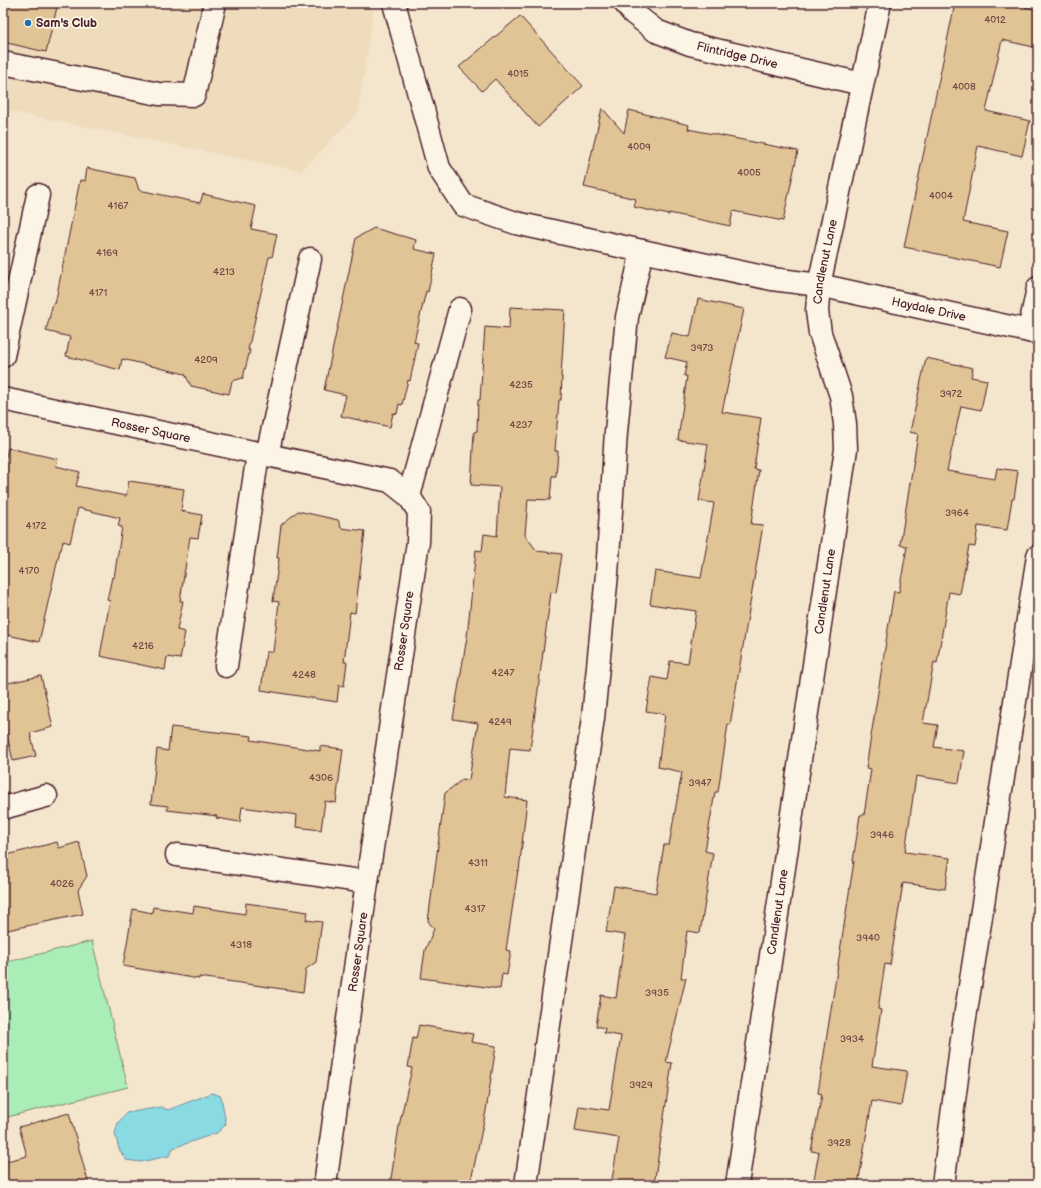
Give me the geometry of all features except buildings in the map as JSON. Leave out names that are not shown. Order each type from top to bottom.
[{"type":"street","points":[[3,62],[159,94],[194,95],[215,3]]},
{"type":"street","name":"Haydale Drive","points":[[394,3],[439,168],[463,205],[516,223],[772,279],[819,285],[1033,332]]},
{"type":"street","name":"Flintridge Drive","points":[[625,3],[633,13],[656,31],[690,44],[862,84]]},
{"type":"street","name":"Candlenut Lane","points":[[737,1185],[846,449],[846,424],[841,396],[820,334],[817,311],[819,285],[880,3]]},
{"type":"street","points":[[3,356],[38,195]]},
{"type":"street","points":[[526,1185],[593,718],[607,574],[616,432],[627,317],[642,251]]},
{"type":"street","points":[[226,666],[263,454],[310,259]]},
{"type":"street","points":[[1033,332],[1038,288]]},
{"type":"street","points":[[409,496],[460,309]]},
{"type":"street","name":"Rosser Square","points":[[3,399],[390,481],[409,496],[419,512],[418,542],[367,882],[325,1185]]},
{"type":"street","points":[[942,1185],[964,1024],[1038,556]]},
{"type":"street","points":[[3,808],[46,796]]},
{"type":"street","points":[[177,855],[367,882]]},
{"type":"shaded area","points":[[3,3],[373,3],[374,8],[358,113],[301,171],[3,110]]},
{"type":"green space","points":[[92,941],[128,1087],[3,1118],[3,963]]},
{"type":"water","points":[[212,1093],[221,1096],[226,1124],[217,1133],[173,1148],[169,1156],[140,1162],[126,1160],[119,1149],[115,1134],[118,1123],[126,1113],[161,1107],[168,1110]]},
{"type":"place","name":"Sam's Club","points":[[28,23]]}]
